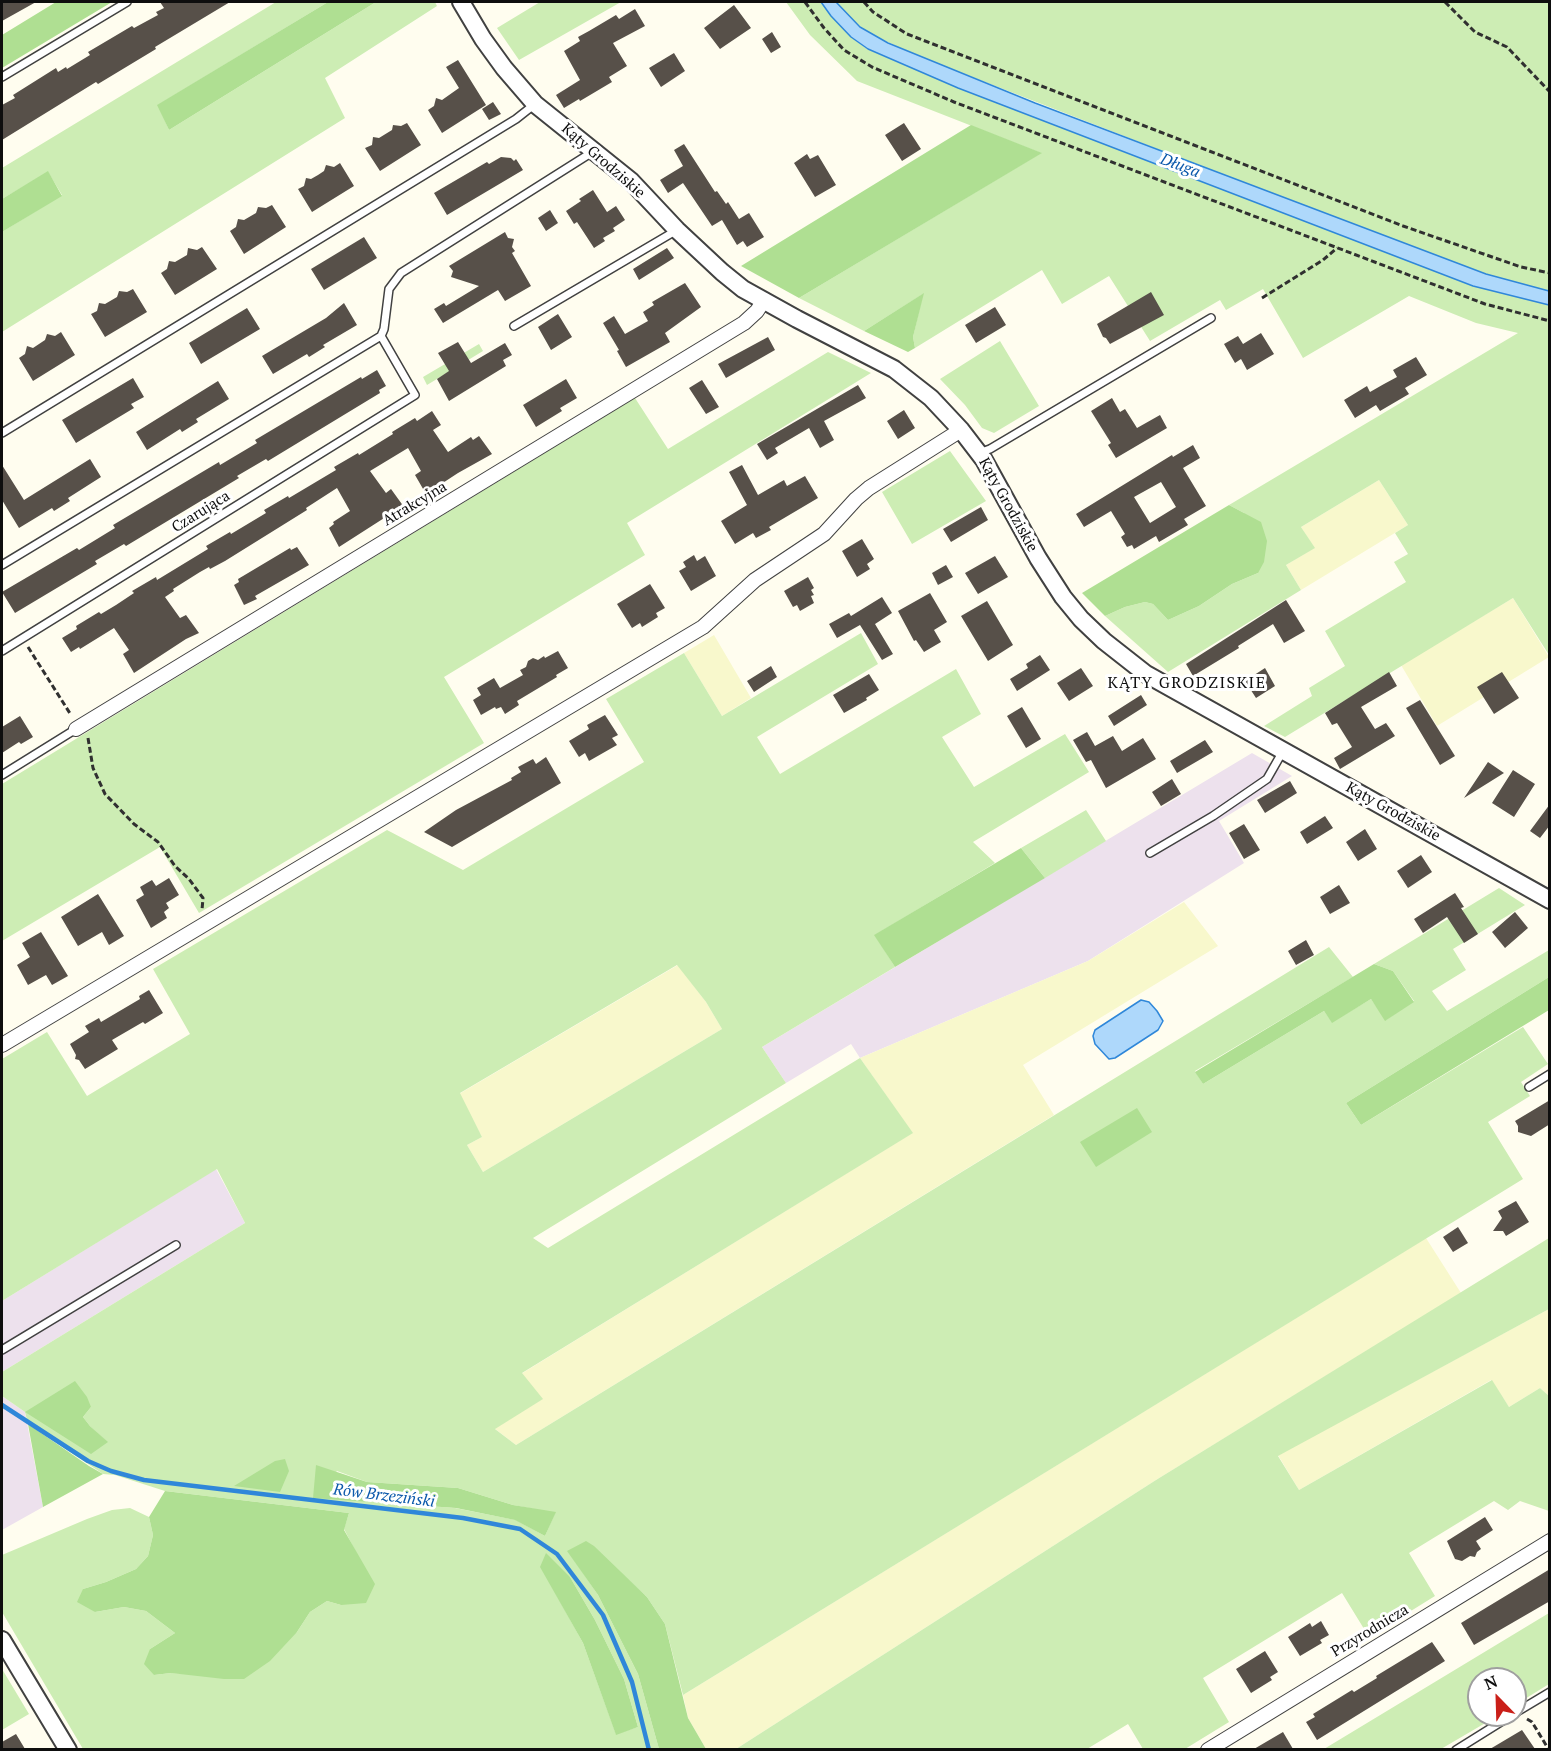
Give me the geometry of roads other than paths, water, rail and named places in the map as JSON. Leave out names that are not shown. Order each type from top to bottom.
[{"type":"street","name":"Kąty Grodziskie","points":[[461,2],[483,39],[535,104],[631,181],[677,230],[729,278],[764,300],[894,369],[931,398],[980,453],[1038,558],[1063,597],[1081,619],[1104,641],[1146,674],[1550,900]]},
{"type":"street","name":"Atrakcyjna","points":[[78,728],[744,323],[757,311],[764,300]]},
{"type":"street","points":[[2,1045],[703,627],[755,580],[824,534],[869,488],[961,430]]},
{"type":"street","name":"Przyrodnicza","points":[[1208,1749],[1550,1541]]},
{"type":"street","points":[[2,1640],[68,1749]]},
{"type":"lane","points":[[2,77],[126,2]]},
{"type":"lane","points":[[2,433],[516,119],[535,104]]},
{"type":"lane","points":[[2,565],[381,336],[389,289],[401,273],[594,151]]},
{"type":"lane","points":[[513,326],[677,230]]},
{"type":"lane","points":[[980,453],[1211,318]]},
{"type":"lane","name":"Czarująca","points":[[2,651],[415,395],[381,336]]},
{"type":"lane","points":[[2,775],[78,728]]},
{"type":"lane","points":[[1150,853],[1214,816],[1267,779],[1283,751]]},
{"type":"lane","points":[[1529,1087],[1550,1074]]},
{"type":"lane","points":[[2,1350],[176,1245]]},
{"type":"lane","points":[[1527,1708],[1550,1692]]},
{"type":"lane","points":[[1455,1749],[1496,1727]]},
{"type":"water","name":"Długa","points":[[821,2],[836,2],[860,27],[888,43],[1035,103],[1486,274],[1549,291],[1549,305],[1473,286],[958,88],[868,49],[851,37]]},
{"type":"water","points":[[1141,1000],[1149,1002],[1163,1021],[1158,1030],[1115,1058],[1109,1059],[1095,1044],[1093,1036],[1095,1030]]},
{"type":"waterway","name":"Rów Brzeziński","points":[[2,1405],[88,1461],[111,1471],[144,1480],[463,1518],[520,1529],[557,1554],[603,1615],[632,1682],[649,1750]]},
{"type":"district","name":"KĄTY GRODZISKIE","points":[[1187,683]]}]
